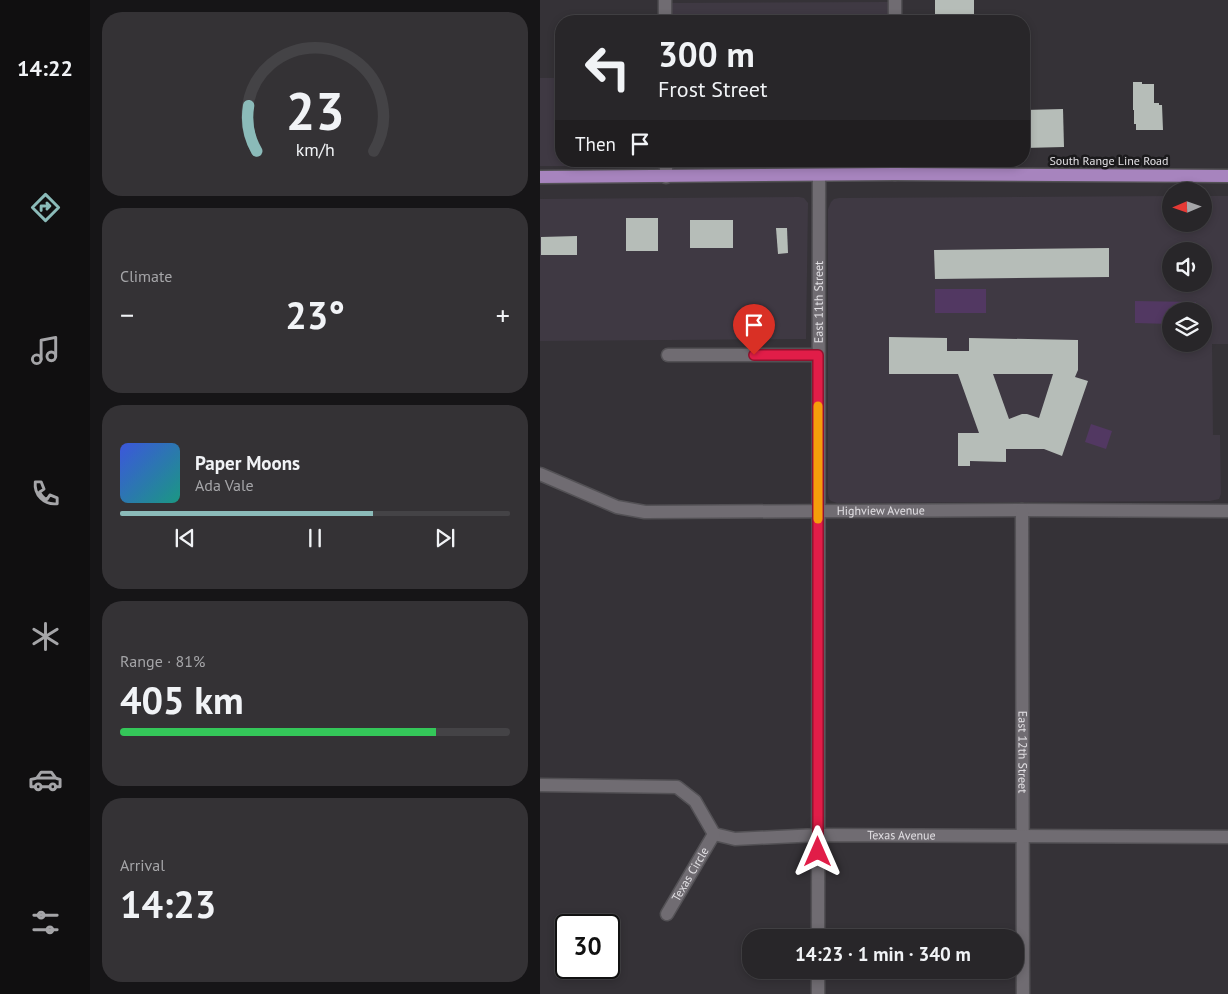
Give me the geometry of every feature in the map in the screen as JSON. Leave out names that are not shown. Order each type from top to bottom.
[{"type":"main road","name":"South Range Line Road","points":[[540,177],[819,175],[895,167],[1228,176]]},
{"type":"street","points":[[665,0],[665,15]]},
{"type":"street","points":[[895,0],[895,15]]},
{"type":"street","points":[[666,167],[666,177]]},
{"type":"street","name":"East 11th Street","points":[[818,929],[819,175]]},
{"type":"street","points":[[668,355],[818,355]]},
{"type":"street","name":"Highview Avenue","points":[[540,474],[617,507],[645,512],[818,510],[1228,511]]},
{"type":"street","name":"East 12th Street","points":[[1022,510],[1023,994]]},
{"type":"street","points":[[540,785],[677,787],[695,800],[714,834]]},
{"type":"street","name":"Texas Avenue","points":[[714,834],[734,839],[818,835],[1228,837]]},
{"type":"street","name":"Texas Circle","points":[[667,914],[714,834]]},
{"type":"street","points":[[818,979],[818,994]]},
{"type":"shaded area","points":[[888,2],[888,15],[672,15],[672,3]]},
{"type":"shaded area","points":[[540,78],[555,78],[555,166],[540,166]]},
{"type":"shaded area","points":[[1162,196],[1162,232],[1212,232],[1212,196],[1228,196],[1228,344],[1212,344],[1213,435],[1220,435],[1221,494],[1219,499],[1210,501],[837,503],[831,501],[828,494],[828,209],[834,199]]},
{"type":"shaded area","points":[[804,198],[808,203],[806,339],[540,341],[540,199]]},
{"type":"shaded area","points":[[935,289],[986,289],[986,313],[935,313]]},
{"type":"shaded area","points":[[1135,301],[1196,302],[1162,302],[1162,324],[1135,323]]},
{"type":"shaded area","points":[[1091,424],[1112,431],[1106,449],[1085,442]]},
{"type":"building","points":[[935,0],[974,0],[974,15],[935,15]]},
{"type":"building","points":[[1133,82],[1154,84],[1154,103],[1162,105],[1163,130],[1136,130],[1133,110]]},
{"type":"building","points":[[1063,109],[1064,147],[1030,148],[1030,110]]},
{"type":"building","points":[[626,218],[658,218],[658,251],[626,251]]},
{"type":"building","points":[[690,220],[733,220],[733,248],[690,248]]},
{"type":"building","points":[[776,228],[787,228],[788,253],[778,254]]},
{"type":"building","points":[[577,236],[577,255],[541,255],[541,237]]},
{"type":"building","points":[[1109,248],[1109,277],[935,279],[934,250]]},
{"type":"building","points":[[889,337],[947,338],[947,351],[969,351],[969,338],[1078,340],[1078,370],[1075,377],[1088,381],[1062,456],[1044,449],[1006,449],[1006,462],[970,461],[970,466],[958,466],[958,433],[979,433],[958,374],[889,374]],"holes":[[[993,374],[1053,374],[1039,418],[1022,414],[1009,419]]]},
{"type":"slow traffic","points":[[818,406],[818,519]]},
{"type":"route","points":[[754,355],[818,355],[818,852]]}]
